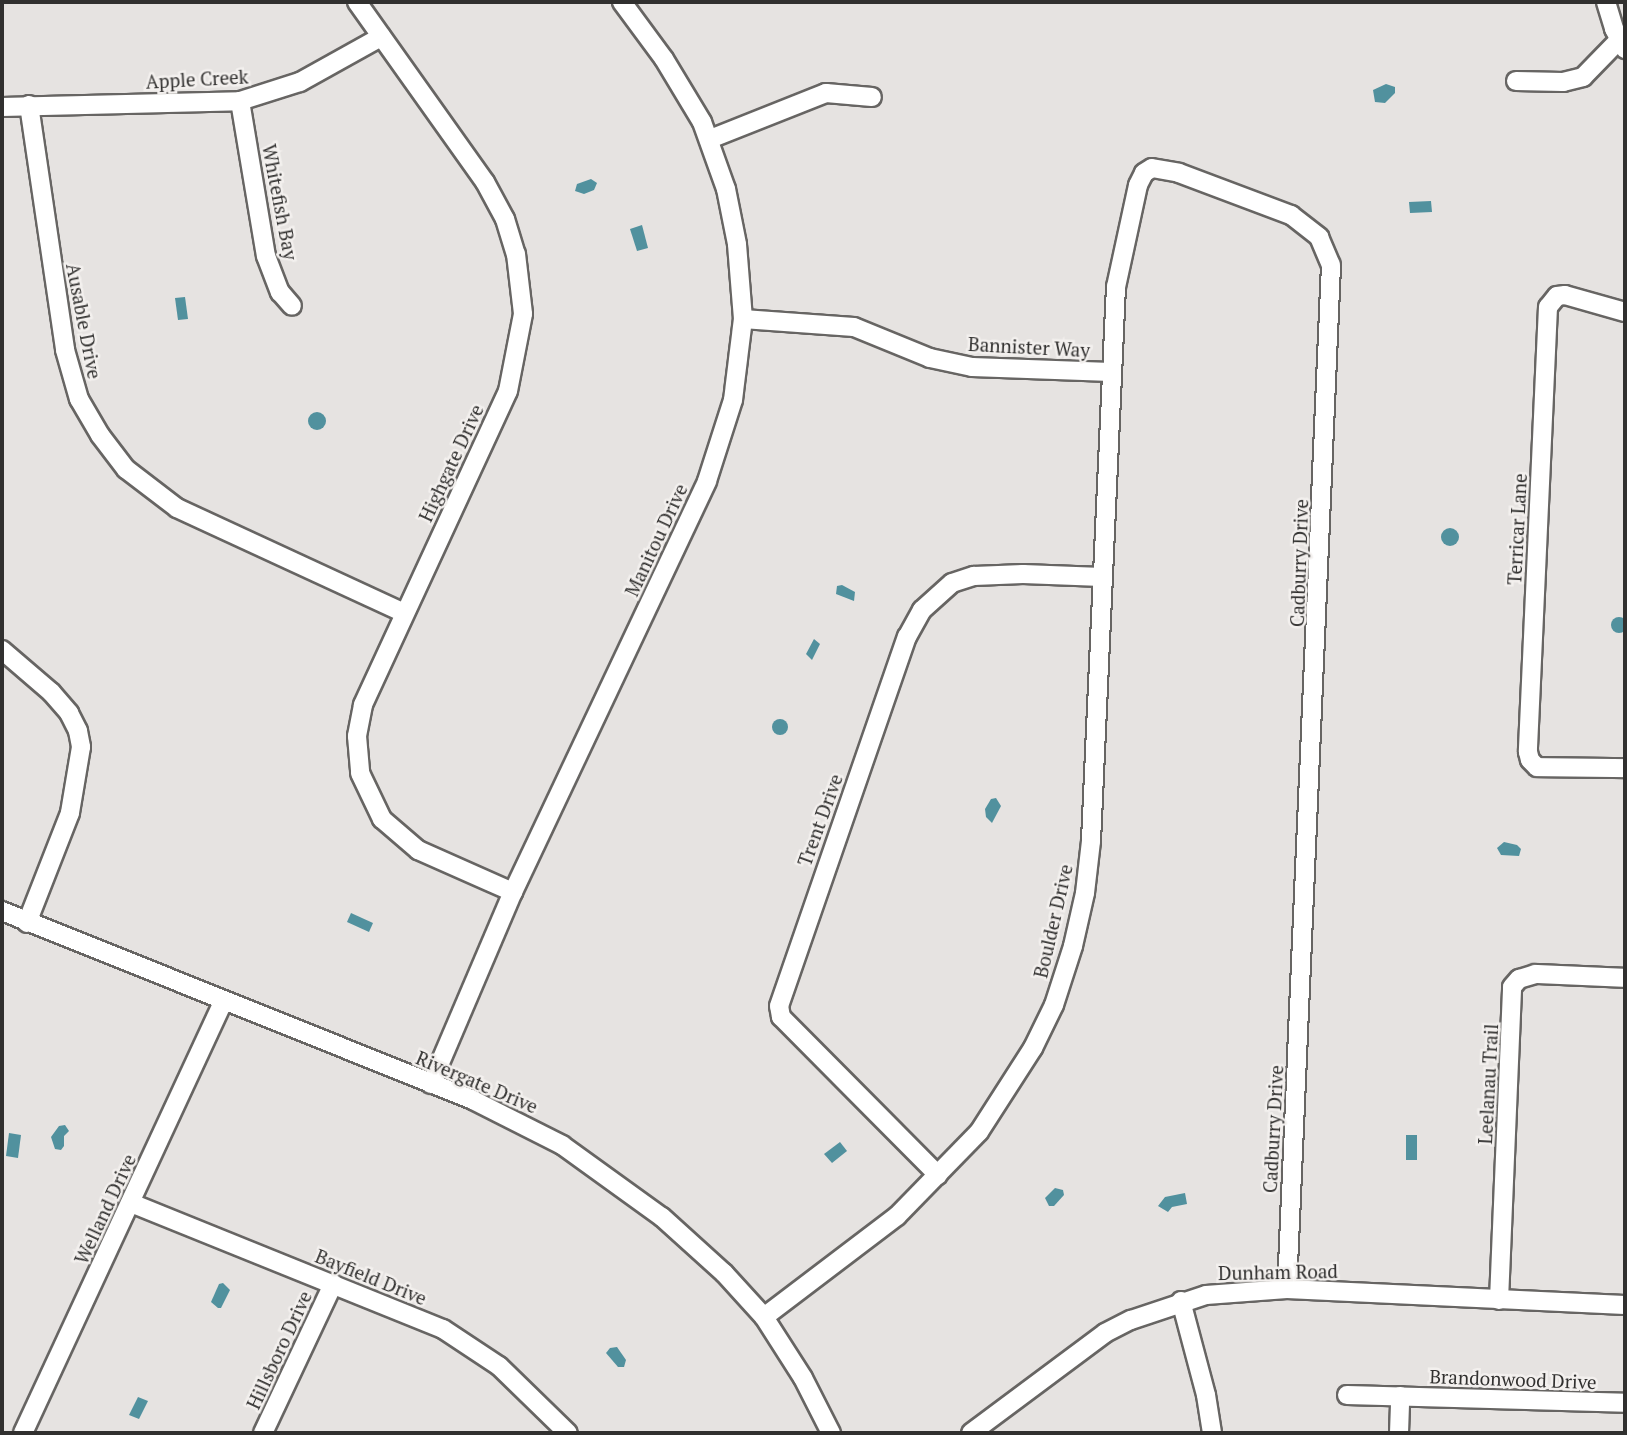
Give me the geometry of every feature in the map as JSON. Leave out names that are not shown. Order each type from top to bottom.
[{"type":"street","name":"Highgate Drive","points":[[357,2],[470,160],[505,219],[521,279],[523,314],[508,391],[363,705],[357,736],[363,783],[382,819],[418,850],[513,892]]},
{"type":"street","name":"Manitou Drive","points":[[431,1084],[513,892],[707,481],[733,400],[743,319],[732,215],[710,139],[664,59],[622,2]]},
{"type":"street","points":[[1516,82],[1563,82],[1583,77],[1622,45],[1606,2]]},
{"type":"street","name":"Apple Creek","points":[[2,107],[240,101],[300,82],[381,37]]},
{"type":"street","points":[[710,139],[826,93],[872,97]]},
{"type":"street","name":"Whitefish Bay","points":[[240,101],[266,256],[280,292],[292,306]]},
{"type":"street","name":"Ausable Drive","points":[[29,105],[65,350],[79,399],[106,443],[141,482],[177,508],[404,613]]},
{"type":"street","name":"Cadburry Drive","points":[[1111,372],[1118,275],[1138,185],[1144,173],[1152,168],[1179,173],[1292,215],[1319,237],[1331,265],[1331,304],[1287,1289]]},
{"type":"street","name":"Terricar Lane","points":[[1625,312],[1573,295],[1557,296],[1552,300],[1547,316],[1528,740],[1530,760],[1537,767],[1625,768]]},
{"type":"street","name":"Bannister Way","points":[[743,319],[854,327],[930,358],[972,367],[1111,372]]},
{"type":"street","name":"Boulder Drive","points":[[764,1317],[897,1216],[979,1132],[1033,1048],[1054,1006],[1073,946],[1085,893],[1091,841],[1111,372]]},
{"type":"street","name":"Trent Drive","points":[[938,1175],[781,1017],[779,1006],[907,637],[922,610],[952,583],[974,576],[1023,574],[1102,577]]},
{"type":"street","points":[[2,650],[51,692],[69,713],[78,731],[80,747],[70,813],[27,923]]},
{"type":"street","name":"Rivergate Drive","points":[[2,911],[431,1084],[518,1121],[562,1145],[622,1186],[699,1249],[764,1317],[803,1378],[831,1433]]},
{"type":"street","name":"Leelanau Trail","points":[[1499,1300],[1512,987],[1519,979],[1535,974],[1625,978]]},
{"type":"street","name":"Welland Drive","points":[[23,1433],[223,1002]]},
{"type":"street","name":"Bayfield Drive","points":[[131,1203],[406,1312],[451,1335],[499,1366],[568,1433]]},
{"type":"street","name":"Hillsboro Drive","points":[[263,1433],[333,1284]]},
{"type":"street","name":"Dunham Road","points":[[971,1433],[1105,1333],[1181,1301],[1237,1291],[1287,1289],[1625,1305]]},
{"type":"street","points":[[1181,1301],[1206,1395],[1212,1433]]},
{"type":"street","name":"Brandonwood Drive","points":[[1347,1395],[1625,1403]]},
{"type":"street","points":[[1399,1433],[1400,1396]]},
{"type":"water","points":[[1386,84],[1395,87],[1395,93],[1385,103],[1375,102],[1373,90]]},
{"type":"water","points":[[591,179],[597,183],[594,190],[584,194],[575,191],[577,184]]},
{"type":"water","points":[[1431,201],[1432,212],[1410,213],[1409,202]]},
{"type":"water","points":[[642,225],[648,248],[637,251],[630,229]]},
{"type":"water","points":[[185,297],[188,319],[178,320],[175,298]]},
{"type":"water","points":[[317,412],[323,415],[326,421],[323,427],[317,430],[311,427],[308,421],[311,415]]},
{"type":"water","points":[[1450,528],[1456,531],[1459,537],[1456,543],[1450,546],[1444,543],[1441,537],[1444,531]]},
{"type":"water","points":[[842,585],[855,592],[854,601],[836,594],[837,586]]},
{"type":"water","points":[[1616,617],[1622,617],[1627,625],[1625,631],[1616,633],[1611,628],[1611,622]]},
{"type":"water","points":[[814,639],[820,644],[812,660],[806,654]]},
{"type":"water","points":[[777,719],[783,719],[788,727],[786,733],[777,735],[772,730],[772,724]]},
{"type":"water","points":[[996,798],[1001,806],[992,823],[986,817],[985,809],[991,799]]},
{"type":"water","points":[[1504,842],[1517,845],[1521,849],[1519,856],[1501,855],[1497,848]]},
{"type":"water","points":[[351,913],[373,923],[369,932],[347,922]]},
{"type":"water","points":[[65,1125],[69,1131],[64,1136],[64,1146],[61,1150],[55,1149],[51,1137],[59,1126]]},
{"type":"water","points":[[9,1133],[21,1135],[18,1158],[6,1156]]},
{"type":"water","points":[[1406,1135],[1417,1135],[1417,1160],[1406,1160]]},
{"type":"water","points":[[840,1142],[847,1151],[832,1163],[824,1154]]},
{"type":"water","points":[[1055,1188],[1063,1190],[1064,1195],[1054,1206],[1049,1206],[1045,1198]]},
{"type":"water","points":[[1185,1193],[1187,1204],[1172,1207],[1168,1212],[1158,1206],[1165,1197]]},
{"type":"water","points":[[223,1283],[230,1290],[221,1308],[218,1308],[211,1302],[219,1284]]},
{"type":"water","points":[[617,1347],[626,1360],[624,1367],[618,1367],[606,1353],[610,1348]]},
{"type":"water","points":[[138,1397],[148,1401],[139,1419],[129,1415]]}]
